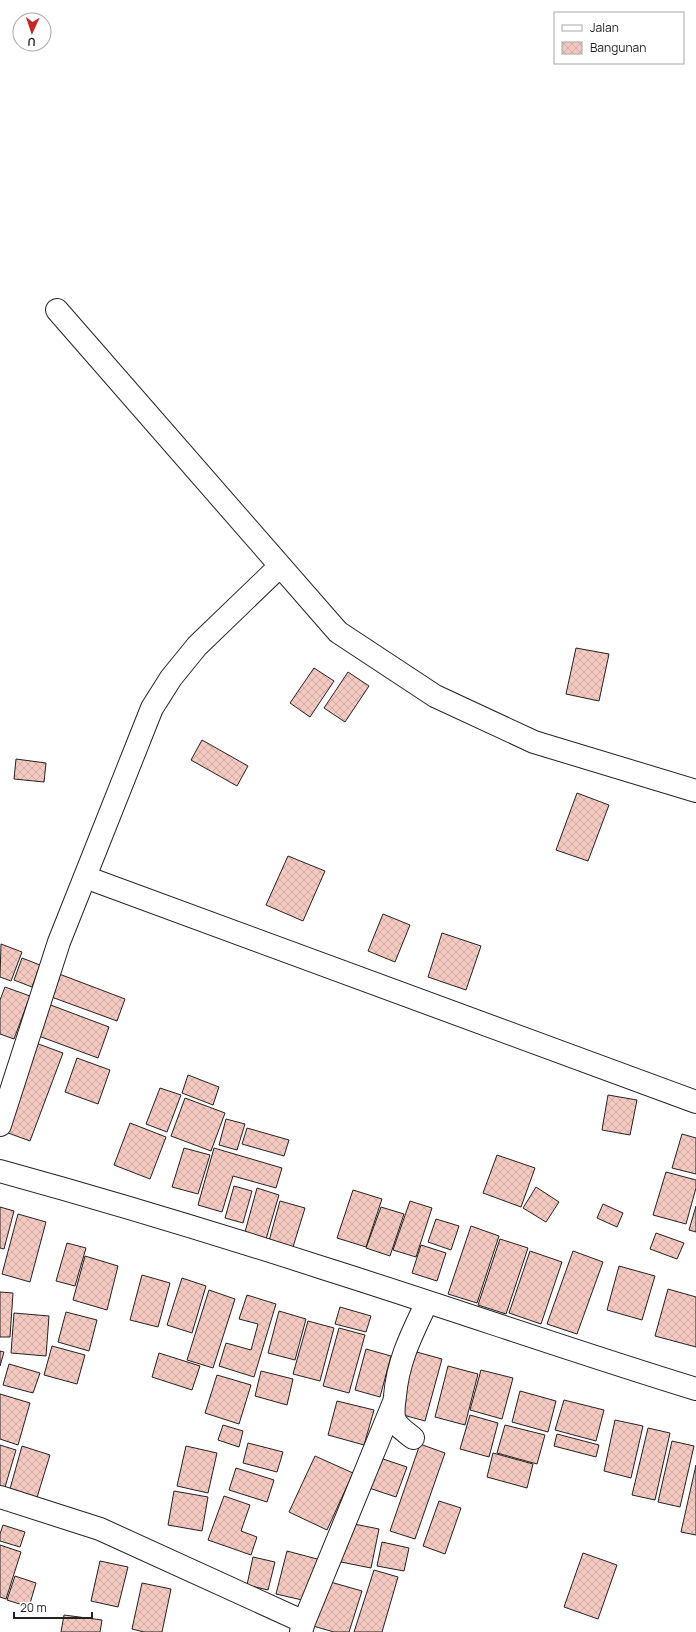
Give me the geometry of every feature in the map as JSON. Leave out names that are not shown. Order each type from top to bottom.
[{"type":"street","points":[[57,310],[338,632],[435,696],[534,742],[696,791]]},
{"type":"street","points":[[0,1125],[59,942],[152,708],[171,678],[197,646],[280,566]]},
{"type":"street","points":[[85,877],[696,1102]]},
{"type":"street","points":[[0,1171],[76,1192],[312,1264],[604,1361],[696,1389]]},
{"type":"street","points":[[413,1438],[398,1426],[394,1417],[394,1402],[396,1385],[405,1348],[427,1302]]},
{"type":"street","points":[[0,1497],[100,1528],[302,1627],[394,1402]]},
{"type":"building","points":[[576,648],[609,654],[599,701],[566,694]]},
{"type":"building","points":[[314,668],[334,681],[310,717],[290,703]]},
{"type":"building","points":[[348,672],[369,686],[345,722],[324,708]]},
{"type":"building","points":[[202,740],[248,766],[237,786],[191,760]]},
{"type":"building","points":[[16,759],[46,763],[44,782],[14,779]]},
{"type":"building","points":[[577,793],[609,805],[588,861],[556,850]]},
{"type":"building","points":[[288,856],[325,871],[303,921],[266,905]]},
{"type":"building","points":[[383,914],[410,925],[395,962],[368,951]]},
{"type":"building","points":[[442,933],[481,946],[466,990],[428,977]]},
{"type":"building","points":[[1,944],[22,952],[11,981],[0,977]]},
{"type":"building","points":[[22,958],[40,965],[32,987],[14,980]]},
{"type":"building","points":[[54,972],[125,999],[117,1021],[46,995]]},
{"type":"building","points":[[5,987],[30,996],[14,1039],[0,1034],[0,1000]]},
{"type":"building","points":[[48,1004],[109,1027],[98,1058],[36,1035]]},
{"type":"building","points":[[33,1042],[63,1053],[30,1141],[0,1130]]},
{"type":"building","points":[[77,1058],[110,1070],[98,1104],[65,1092]]},
{"type":"building","points":[[188,1075],[219,1087],[213,1105],[182,1093]]},
{"type":"building","points":[[160,1088],[181,1095],[167,1132],[146,1124]]},
{"type":"building","points":[[608,1095],[637,1100],[630,1135],[602,1130]]},
{"type":"building","points":[[185,1098],[225,1113],[211,1151],[171,1136]]},
{"type":"building","points":[[226,1119],[245,1124],[237,1150],[219,1145]]},
{"type":"building","points":[[130,1123],[166,1137],[150,1179],[114,1165]]},
{"type":"building","points":[[247,1128],[289,1140],[284,1156],[242,1144]]},
{"type":"building","points":[[682,1134],[696,1138],[696,1174],[672,1168]]},
{"type":"building","points":[[184,1148],[210,1155],[198,1194],[172,1187]]},
{"type":"building","points":[[214,1148],[282,1168],[276,1188],[233,1176],[222,1212],[198,1205]]},
{"type":"building","points":[[497,1155],[535,1168],[521,1207],[483,1193]]},
{"type":"building","points":[[666,1172],[696,1180],[696,1188],[686,1224],[653,1215]]},
{"type":"building","points":[[234,1186],[252,1191],[243,1223],[225,1218]]},
{"type":"building","points":[[536,1187],[559,1202],[546,1222],[523,1208]]},
{"type":"building","points":[[257,1188],[279,1195],[266,1239],[245,1232]]},
{"type":"building","points":[[353,1190],[382,1199],[366,1247],[337,1238]]},
{"type":"building","points":[[280,1201],[305,1208],[293,1247],[269,1241]]},
{"type":"building","points":[[410,1201],[432,1208],[416,1257],[393,1250]]},
{"type":"building","points":[[603,1204],[623,1213],[617,1227],[597,1218]]},
{"type":"building","points":[[696,1206],[696,1232],[689,1230]]},
{"type":"building","points":[[0,1207],[14,1211],[4,1249],[0,1248]]},
{"type":"building","points":[[381,1207],[404,1214],[390,1256],[366,1248]]},
{"type":"building","points":[[18,1214],[46,1222],[30,1282],[2,1274]]},
{"type":"building","points":[[436,1219],[459,1226],[451,1250],[428,1242]]},
{"type":"building","points":[[471,1226],[499,1236],[477,1303],[448,1294]]},
{"type":"building","points":[[656,1233],[684,1243],[677,1259],[650,1249]]},
{"type":"building","points":[[500,1239],[528,1248],[506,1314],[478,1305]]},
{"type":"building","points":[[67,1243],[86,1248],[75,1286],[56,1281]]},
{"type":"building","points":[[421,1245],[446,1253],[437,1281],[412,1273]]},
{"type":"building","points":[[530,1251],[562,1262],[541,1324],[509,1313]]},
{"type":"building","points":[[573,1251],[603,1262],[577,1334],[547,1324]]},
{"type":"building","points":[[85,1256],[118,1266],[107,1310],[73,1300]]},
{"type":"building","points":[[619,1266],[655,1276],[642,1320],[607,1310]]},
{"type":"building","points":[[142,1275],[170,1283],[158,1327],[130,1320]]},
{"type":"building","points":[[182,1278],[206,1286],[192,1333],[167,1325]]},
{"type":"building","points":[[668,1289],[696,1297],[696,1347],[655,1336]]},
{"type":"building","points":[[209,1290],[235,1299],[213,1368],[187,1360]]},
{"type":"building","points":[[0,1292],[13,1293],[10,1337],[0,1337]]},
{"type":"building","points":[[247,1295],[276,1304],[254,1377],[219,1366],[226,1343],[251,1350],[258,1324],[239,1319]]},
{"type":"building","points":[[340,1307],[371,1316],[366,1332],[335,1324]]},
{"type":"building","points":[[279,1311],[306,1319],[295,1360],[268,1353]]},
{"type":"building","points":[[66,1312],[97,1320],[89,1351],[58,1342]]},
{"type":"building","points":[[14,1313],[49,1316],[46,1356],[11,1353]]},
{"type":"building","points":[[308,1321],[334,1328],[320,1381],[293,1374]]},
{"type":"building","points":[[339,1328],[365,1335],[349,1393],[323,1386]]},
{"type":"building","points":[[52,1346],[85,1355],[77,1384],[44,1375]]},
{"type":"building","points":[[366,1349],[391,1356],[380,1397],[355,1390]]},
{"type":"building","points":[[0,1351],[4,1352],[0,1366]]},
{"type":"building","points":[[413,1351],[442,1359],[425,1421],[396,1413]]},
{"type":"building","points":[[159,1353],[200,1366],[192,1390],[152,1377]]},
{"type":"building","points":[[9,1364],[40,1373],[33,1393],[3,1385]]},
{"type":"building","points":[[448,1366],[478,1374],[465,1425],[435,1417]]},
{"type":"building","points":[[481,1370],[513,1378],[502,1419],[470,1410]]},
{"type":"building","points":[[261,1371],[293,1379],[287,1405],[255,1396]]},
{"type":"building","points":[[217,1375],[251,1385],[239,1424],[205,1413]]},
{"type":"building","points":[[520,1391],[556,1401],[548,1432],[512,1422]]},
{"type":"building","points":[[0,1394],[30,1403],[18,1445],[0,1439]]},
{"type":"building","points":[[564,1400],[604,1410],[596,1441],[555,1430]]},
{"type":"building","points":[[337,1401],[374,1410],[364,1445],[328,1435]]},
{"type":"building","points":[[470,1415],[498,1423],[489,1457],[460,1449]]},
{"type":"building","points":[[615,1420],[643,1426],[631,1478],[604,1471]]},
{"type":"building","points":[[223,1425],[243,1431],[239,1447],[218,1440]]},
{"type":"building","points":[[505,1425],[545,1435],[537,1464],[497,1453]]},
{"type":"building","points":[[648,1428],[670,1433],[655,1500],[632,1495]]},
{"type":"building","points":[[557,1434],[599,1445],[596,1457],[554,1446]]},
{"type":"building","points":[[672,1441],[694,1446],[680,1507],[658,1502]]},
{"type":"building","points":[[248,1443],[283,1452],[277,1472],[243,1463]]},
{"type":"building","points":[[420,1444],[445,1453],[415,1539],[390,1531]]},
{"type":"building","points":[[0,1445],[16,1450],[3,1494],[0,1494]]},
{"type":"building","points":[[22,1446],[50,1455],[35,1504],[8,1496]]},
{"type":"building","points":[[186,1446],[217,1453],[208,1493],[177,1486]]},
{"type":"building","points":[[493,1453],[533,1464],[527,1488],[487,1477]]},
{"type":"building","points":[[315,1456],[353,1473],[327,1530],[289,1512]]},
{"type":"building","points":[[374,1456],[407,1467],[396,1497],[363,1486]]},
{"type":"building","points":[[696,1465],[696,1535],[681,1532]]},
{"type":"building","points":[[236,1468],[274,1480],[267,1502],[229,1490]]},
{"type":"building","points":[[174,1491],[208,1497],[202,1531],[168,1525]]},
{"type":"building","points":[[224,1496],[250,1505],[241,1531],[257,1537],[251,1555],[208,1540]]},
{"type":"building","points":[[439,1501],[461,1508],[445,1554],[423,1546]]},
{"type":"building","points":[[349,1523],[379,1529],[371,1568],[341,1562]]},
{"type":"building","points":[[3,1525],[25,1532],[20,1547],[0,1541],[0,1534]]},
{"type":"building","points":[[382,1542],[409,1548],[404,1571],[377,1566]]},
{"type":"building","points":[[0,1545],[21,1552],[6,1599],[0,1597]]},
{"type":"building","points":[[287,1551],[321,1560],[311,1602],[276,1594]]},
{"type":"building","points":[[583,1553],[617,1565],[598,1619],[564,1607]]},
{"type":"building","points":[[253,1557],[275,1562],[268,1590],[247,1585]]},
{"type":"building","points":[[100,1561],[128,1567],[118,1607],[91,1601]]},
{"type":"building","points":[[374,1570],[398,1577],[382,1632],[354,1632]]},
{"type":"building","points":[[15,1576],[36,1583],[29,1607],[7,1600]]},
{"type":"building","points":[[327,1581],[362,1591],[349,1632],[334,1632],[313,1626]]},
{"type":"building","points":[[142,1583],[171,1589],[162,1632],[144,1632],[132,1629]]},
{"type":"building","points":[[64,1615],[102,1620],[100,1632],[61,1632]]}]
